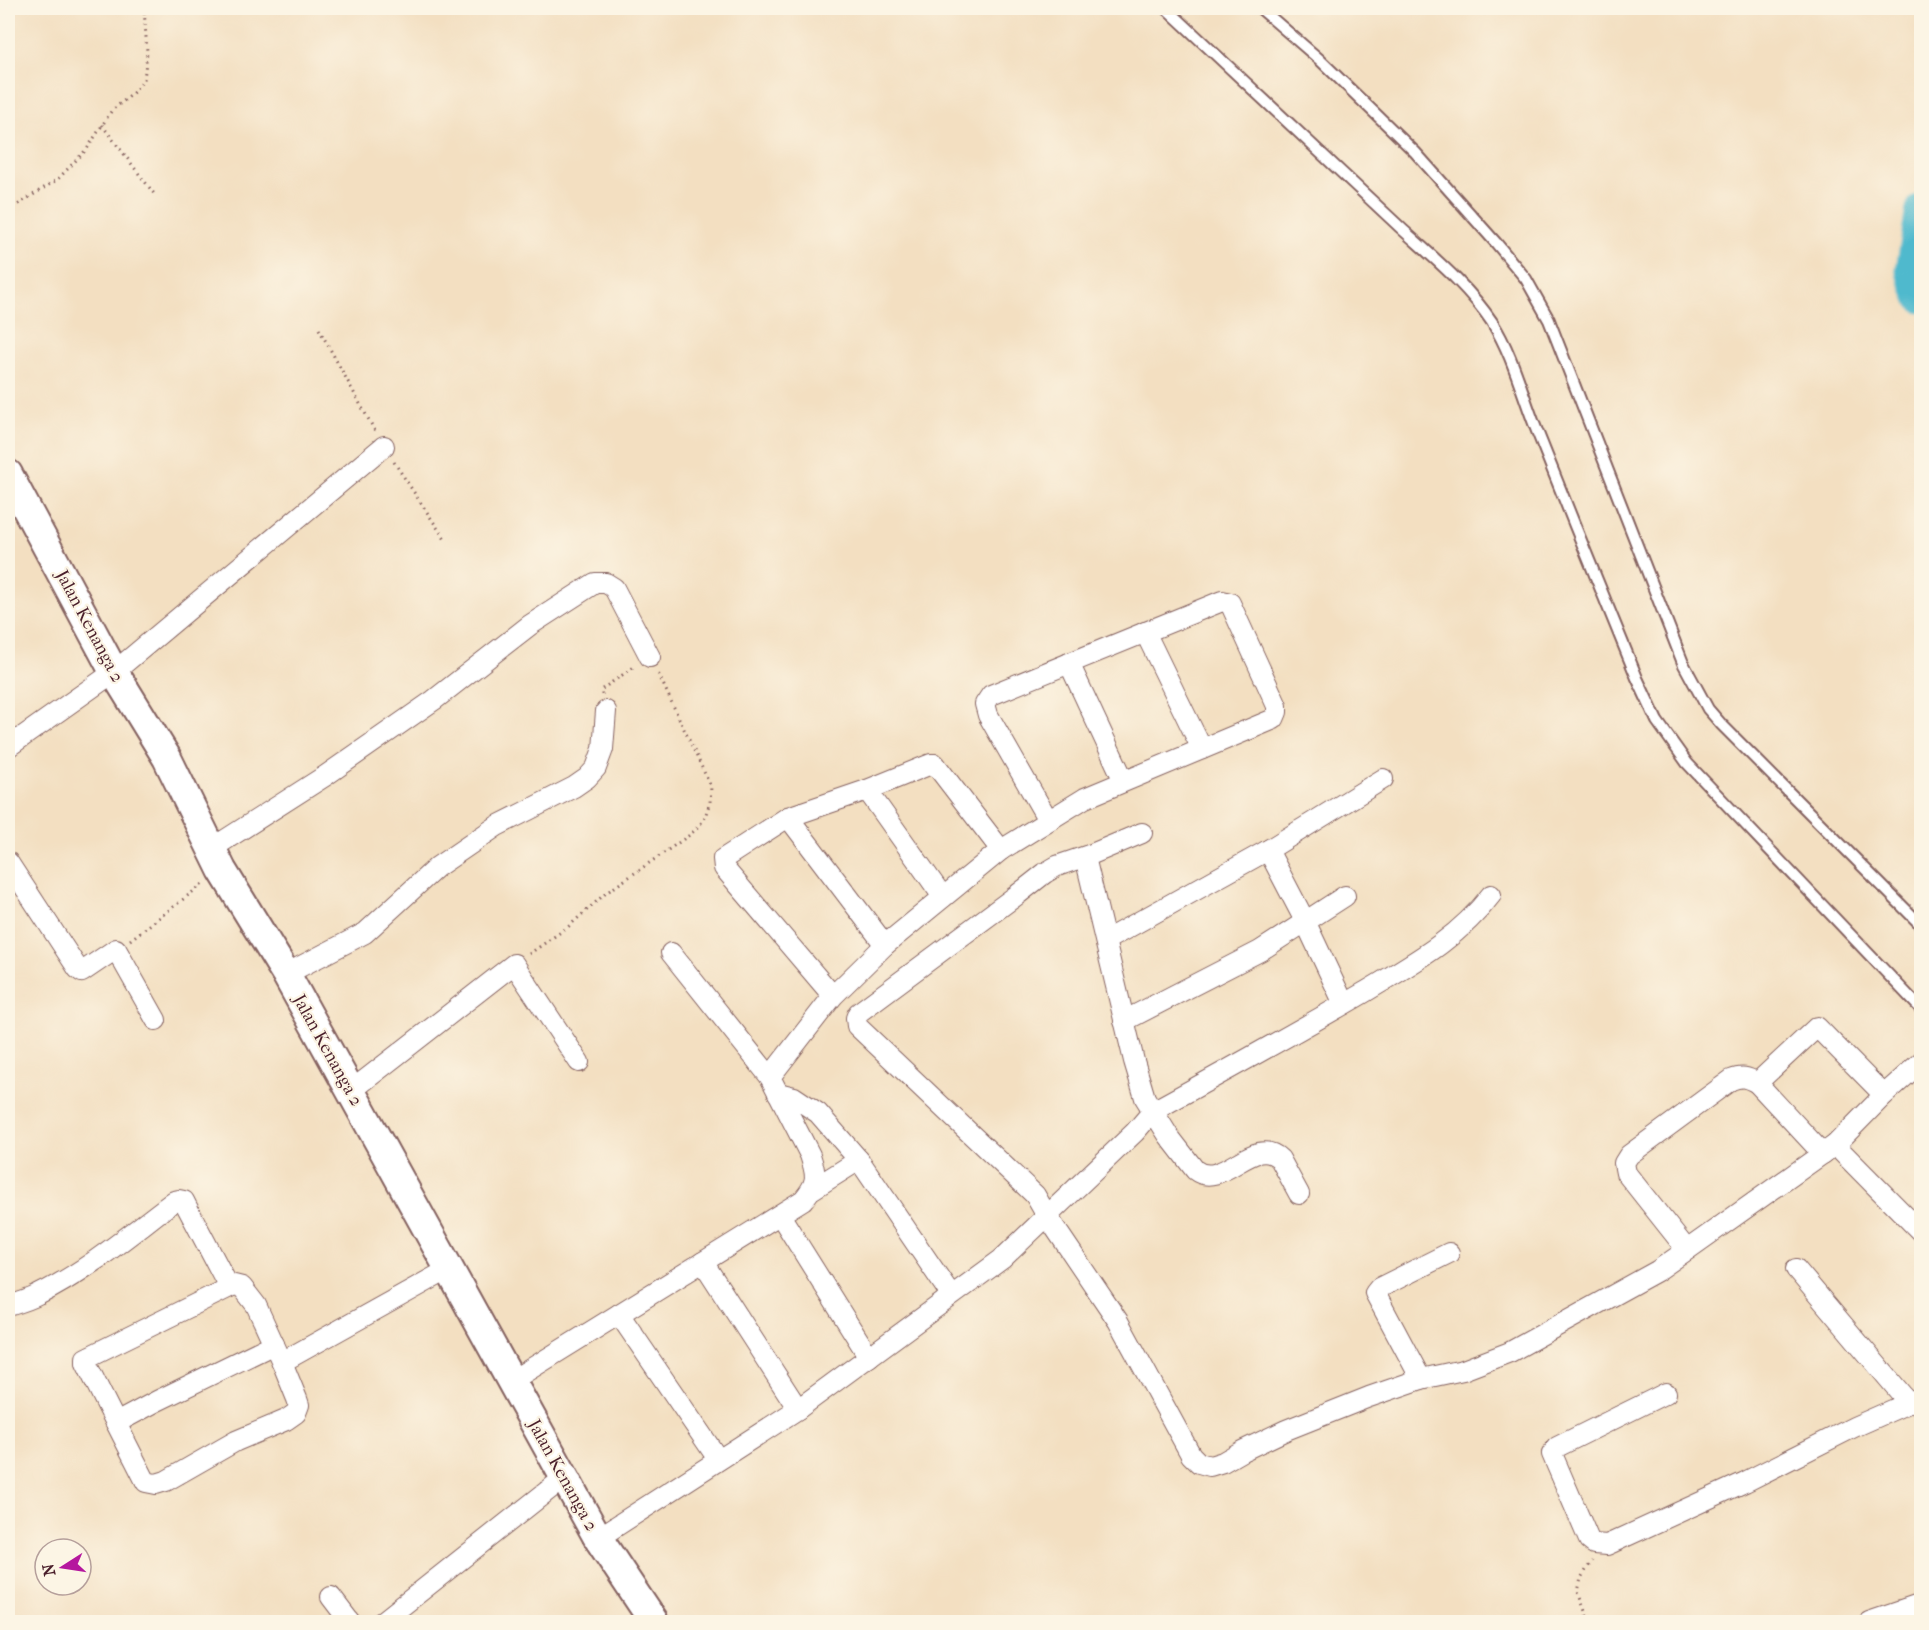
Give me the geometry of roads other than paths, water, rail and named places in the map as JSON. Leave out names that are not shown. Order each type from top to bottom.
[{"type":"main road","name":"Jalan Kenanga 2","points":[[8,474],[114,672],[166,758],[217,860],[286,974],[598,1538],[654,1623]]},
{"type":"street","points":[[8,747],[114,672],[384,446]]},
{"type":"street","points":[[217,860],[325,776],[434,700],[530,625],[595,583],[606,583],[614,588],[650,657]]},
{"type":"street","points":[[774,1085],[832,996],[885,945],[1000,850],[1085,798],[1274,719],[1277,706],[1230,603],[1222,601],[991,694],[985,704],[988,715],[1048,820]]},
{"type":"street","points":[[1145,632],[1202,749]]},
{"type":"street","points":[[1069,663],[1124,781]]},
{"type":"street","points":[[286,974],[365,933],[437,867],[497,826],[574,787],[587,778],[596,768],[603,749],[606,711]]},
{"type":"street","points":[[832,996],[724,868],[723,860],[788,817],[867,790],[931,764],[935,764],[1000,850]]},
{"type":"street","points":[[1106,940],[1268,850],[1383,779]]},
{"type":"street","points":[[867,790],[943,897]]},
{"type":"street","points":[[788,817],[885,945]]},
{"type":"street","points":[[1142,833],[1057,866],[1045,873],[858,1012],[856,1018],[857,1026],[1035,1195],[1118,1322],[1191,1455],[1199,1463],[1210,1466],[1223,1462],[1286,1430],[1369,1397],[1421,1379],[1463,1370],[1510,1352],[1657,1271],[1829,1149],[1922,1061]]},
{"type":"street","points":[[1268,850],[1344,1004]]},
{"type":"street","points":[[1085,856],[1124,1021],[1146,1098],[1168,1135],[1189,1164],[1200,1174],[1218,1173],[1246,1157],[1268,1152],[1276,1154],[1281,1159],[1299,1194]]},
{"type":"street","points":[[8,862],[80,971],[82,972],[116,950],[156,1020]]},
{"type":"street","points":[[598,1538],[798,1409],[1002,1259],[1135,1132],[1153,1111],[1308,1026],[1440,946],[1476,915],[1491,895]]},
{"type":"street","points":[[1124,1021],[1260,951],[1346,896]]},
{"type":"street","points":[[671,954],[774,1085],[810,1155],[815,1179],[813,1189]]},
{"type":"street","points":[[351,1091],[514,964],[579,1062]]},
{"type":"street","points":[[1757,1083],[1817,1027],[1884,1095]]},
{"type":"street","points":[[1687,1250],[1626,1173],[1624,1163],[1629,1155],[1731,1080],[1740,1077],[1748,1077],[1757,1083],[1922,1233]]},
{"type":"street","points":[[774,1085],[818,1113],[859,1160],[951,1295]]},
{"type":"street","points":[[511,1380],[804,1200],[813,1189],[859,1160]]},
{"type":"street","points":[[8,1306],[37,1296],[64,1280],[109,1251],[174,1201],[179,1200],[184,1201],[188,1207],[229,1287]]},
{"type":"street","points":[[780,1215],[869,1357]]},
{"type":"street","points":[[1421,1379],[1375,1293],[1378,1288],[1449,1253]]},
{"type":"street","points":[[703,1262],[798,1409]]},
{"type":"street","points":[[116,1423],[157,1401],[278,1353],[449,1269]]},
{"type":"street","points":[[1666,1393],[1557,1447],[1552,1454],[1589,1540],[1599,1545],[1607,1545],[1745,1482],[1854,1427],[1915,1400],[1796,1269]]},
{"type":"street","points":[[234,1285],[246,1290],[256,1305],[278,1353],[297,1399],[296,1413],[286,1420],[236,1441],[166,1481],[156,1484],[146,1482],[86,1363],[86,1358],[234,1285]]},
{"type":"street","points":[[619,1314],[718,1459]]},
{"type":"street","points":[[382,1623],[565,1477]]},
{"type":"street","points":[[330,1597],[350,1623]]},
{"type":"street","points":[[1869,1623],[1922,1604]]},
{"type":"lane","points":[[1166,8],[1440,263],[1477,301],[1501,337],[1509,355],[1529,413],[1657,721],[1687,763],[1922,1010]]},
{"type":"lane","points":[[1260,8],[1319,59],[1415,152],[1526,279],[1549,320],[1692,683],[1708,709],[1769,774],[1922,926]]},
{"type":"waterway","points":[[1922,210],[1912,271],[1922,297]]}]
